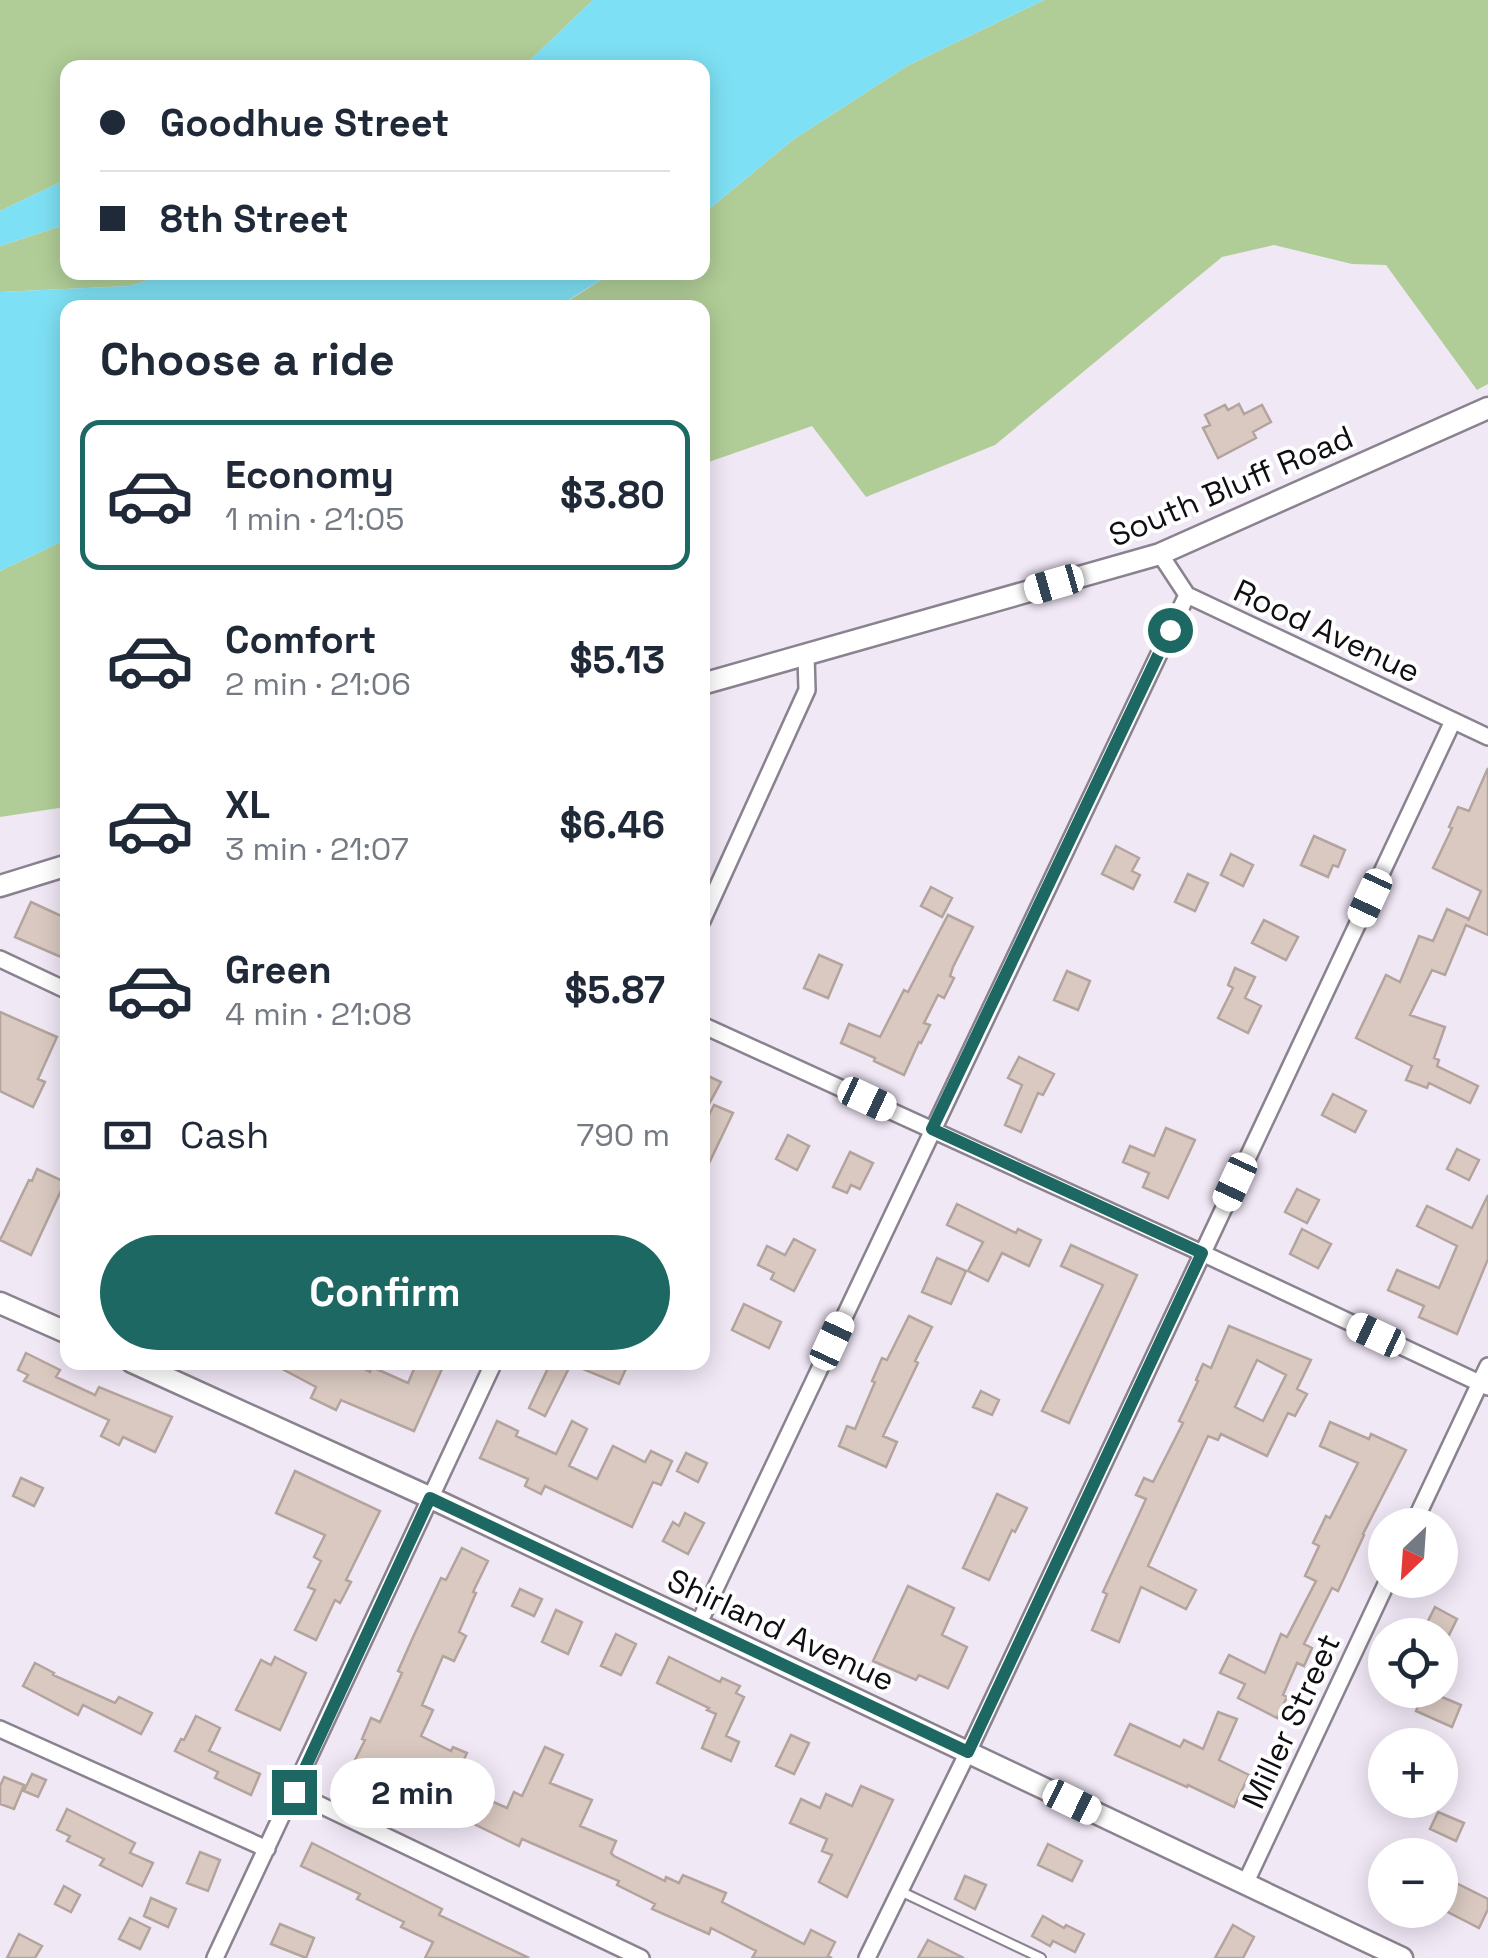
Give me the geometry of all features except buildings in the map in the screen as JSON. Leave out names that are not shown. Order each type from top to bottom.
[{"type":"street","name":"South Bluff Road","points":[[710,682],[1160,554],[1488,408]]},
{"type":"street","name":"Rood Avenue","points":[[1160,554],[1187,594],[1488,737]]},
{"type":"street","points":[[698,1624],[1187,594]]},
{"type":"street","points":[[710,904],[808,690],[806,655]]},
{"type":"street","points":[[867,1958],[968,1752],[1453,721]]},
{"type":"street","points":[[0,886],[60,867]]},
{"type":"street","points":[[0,959],[60,986]]},
{"type":"street","points":[[710,1029],[1484,1386]]},
{"type":"street","points":[[0,1303],[60,1330]]},
{"type":"street","points":[[1423,1508],[1484,1386],[1488,1366]]},
{"type":"street","name":"Shirland Avenue","points":[[150,1370],[430,1498],[1402,1958]]},
{"type":"street","points":[[215,1958],[490,1370]]},
{"type":"street","name":"Miller Street","points":[[1245,1884],[1380,1598]]},
{"type":"street","points":[[0,1729],[267,1850]]},
{"type":"street","points":[[294,1792],[641,1958]]},
{"type":"lane","points":[[899,1890],[1040,1958]]},
{"type":"green space","points":[[0,0],[593,0],[530,60],[60,60],[60,182],[0,211]]},
{"type":"green space","points":[[1044,0],[1488,0],[1488,384],[1477,390],[1386,265],[1352,264],[1274,245],[1222,257],[995,445],[866,497],[812,426],[710,462],[710,300],[570,300],[601,280],[710,280],[710,208],[794,139],[907,66]]},
{"type":"green space","points":[[60,226],[60,280],[149,280],[130,286],[0,292],[0,246]]},
{"type":"green space","points":[[60,542],[60,809],[0,817],[0,571]]},
{"type":"water","points":[[593,0],[1044,0],[907,66],[794,139],[710,208],[710,60],[530,60]]},
{"type":"water","points":[[60,182],[60,226],[0,246],[0,211]]},
{"type":"water","points":[[149,280],[601,280],[568,300],[60,300],[60,542],[0,571],[0,292],[130,286]]},
{"type":"route","points":[[294,1792],[430,1498],[968,1752],[1202,1253],[932,1129],[1170,630]]}]
